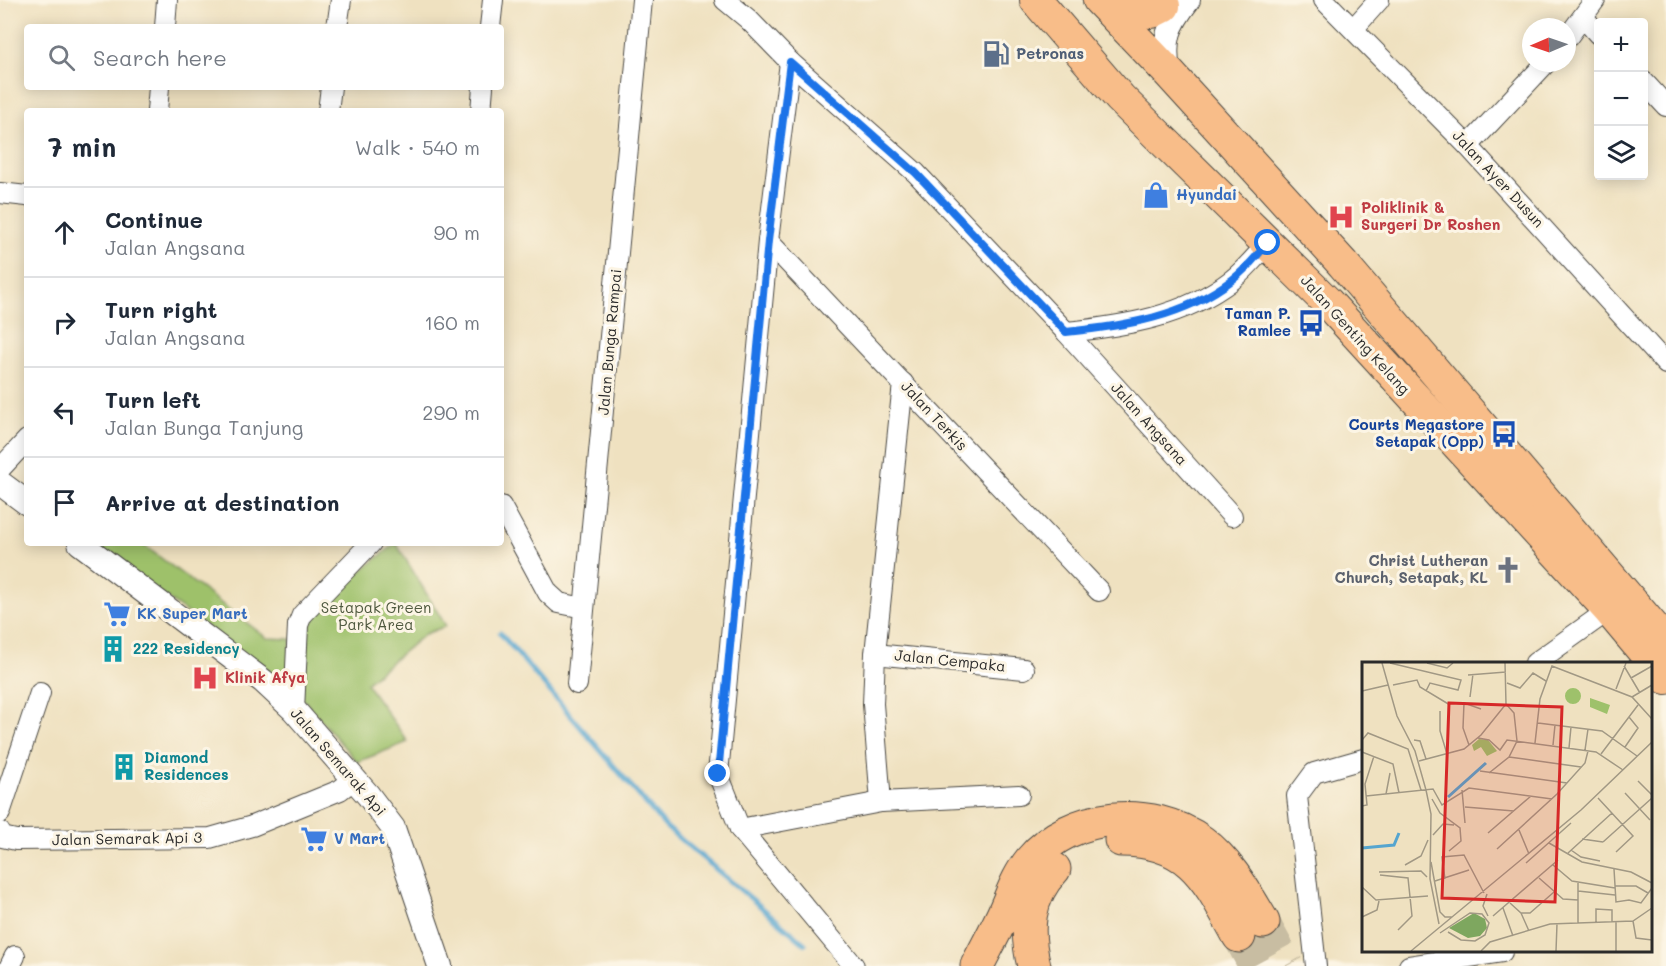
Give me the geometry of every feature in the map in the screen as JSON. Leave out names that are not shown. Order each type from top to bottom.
[{"type":"highway","points":[[977,966],[1020,876],[1044,846],[1066,832],[1113,819],[1137,818],[1173,827],[1201,842],[1223,862],[1251,929],[1190,860],[1136,840],[1113,841],[1076,851],[1063,860],[1043,881],[1029,919],[1029,945],[1034,966]]},
{"type":"main road","name":"Jalan Genting Kelang","points":[[1036,0],[1120,98],[1277,251],[1614,598],[1666,642]]},
{"type":"main road","points":[[1104,5],[1152,12],[1174,2]]},
{"type":"main road","name":"Jalan Genting Kelang","points":[[1104,5],[1144,45],[1343,264],[1614,598],[1666,678]]},
{"type":"main road","points":[[1144,45],[1142,62],[1153,86],[1279,227],[1277,251]]},
{"type":"main road","points":[[1614,598],[1638,590],[1666,607]]},
{"type":"street","points":[[165,24],[167,0]]},
{"type":"street","points":[[338,24],[341,0]]},
{"type":"street","points":[[490,24],[493,0]]},
{"type":"street","name":"Jalan Bunga Rampai","points":[[577,684],[642,0]]},
{"type":"street","name":"Jalan Angsana","points":[[725,0],[790,62],[916,173],[1066,332],[1232,516]]},
{"type":"street","name":"Jalan Ayer Dusun","points":[[1324,0],[1468,146],[1666,364]]},
{"type":"street","points":[[1354,28],[1379,0]]},
{"type":"street","points":[[1576,27],[1595,0]]},
{"type":"street","points":[[1144,45],[1174,2]]},
{"type":"street","points":[[1168,72],[1168,31],[1174,2]]},
{"type":"street","points":[[1584,18],[1594,29]]},
{"type":"street","points":[[790,62],[768,241],[718,774],[740,829],[854,966]]},
{"type":"street","points":[[1468,146],[1538,72]]},
{"type":"street","points":[[1648,86],[1666,105]]},
{"type":"street","points":[[157,108],[159,90]]},
{"type":"street","points":[[328,108],[331,90]]},
{"type":"street","points":[[481,108],[483,90]]},
{"type":"street","points":[[0,193],[24,196]]},
{"type":"street","name":"Jalan Terkis","points":[[768,241],[1099,591]]},
{"type":"street","points":[[1066,332],[1148,321],[1198,301],[1277,251]]},
{"type":"street","points":[[880,802],[873,704],[875,654],[903,383]]},
{"type":"street","points":[[0,469],[24,443]]},
{"type":"street","points":[[0,483],[24,501]]},
{"type":"street","points":[[504,512],[548,593],[559,603],[584,608]]},
{"type":"street","name":"Jalan Semarak Api","points":[[84,546],[263,681],[294,710],[393,828],[440,966]]},
{"type":"street","points":[[294,710],[298,625],[302,615],[368,546]]},
{"type":"street","points":[[1536,662],[1614,598]]},
{"type":"street","name":"Jalan Cempaka","points":[[875,654],[1024,669]]},
{"type":"street","points":[[0,813],[40,693]]},
{"type":"street","points":[[1316,966],[1297,796],[1314,773],[1362,759]]},
{"type":"street","name":"Jalan Semarak Api 3","points":[[0,832],[2,837],[16,840],[210,838],[263,821],[340,790],[353,780]]},
{"type":"street","points":[[740,829],[880,802],[1019,795]]},
{"type":"street","points":[[1408,966],[1503,956]]},
{"type":"green space","points":[[95,546],[145,546],[267,638],[291,639],[288,686]]},
{"type":"green space","name":"Setapak Green Park Area","points":[[392,546],[398,546],[446,626],[425,634],[366,683],[408,742],[357,762],[301,697],[309,624],[345,584]]},
{"type":"waterway","points":[[500,633],[666,827],[805,944]]},
{"type":"tunnel","points":[[1263,922],[1287,966]]},
{"type":"tunnel","points":[[1239,936],[1255,966]]},
{"type":"place","name":"Petronas","points":[[996,54]]},
{"type":"place","name":"Hyundai","points":[[1156,195]]},
{"type":"place","name":"Poliklinik & Surgeri Dr Roshen","points":[[1341,217]]},
{"type":"place","name":"Taman P. Ramlee","points":[[1311,323]]},
{"type":"place","name":"Courts Megastore Setapak (Opp)","points":[[1504,434]]},
{"type":"place","name":"Christ Lutheran Church, Setapak, KL","points":[[1508,570]]},
{"type":"place","name":"KK Super Mart","points":[[117,614]]},
{"type":"place","name":"222 Residency","points":[[113,649]]},
{"type":"place","name":"Klinik Afya","points":[[205,678]]},
{"type":"place","name":"Diamond Residences","points":[[124,767]]},
{"type":"place","name":"V Mart","points":[[314,839]]},
{"type":"route","points":[[718,774],[768,241],[790,62],[916,173],[1066,332],[1148,321],[1198,301],[1233,279],[1268,243]]}]
